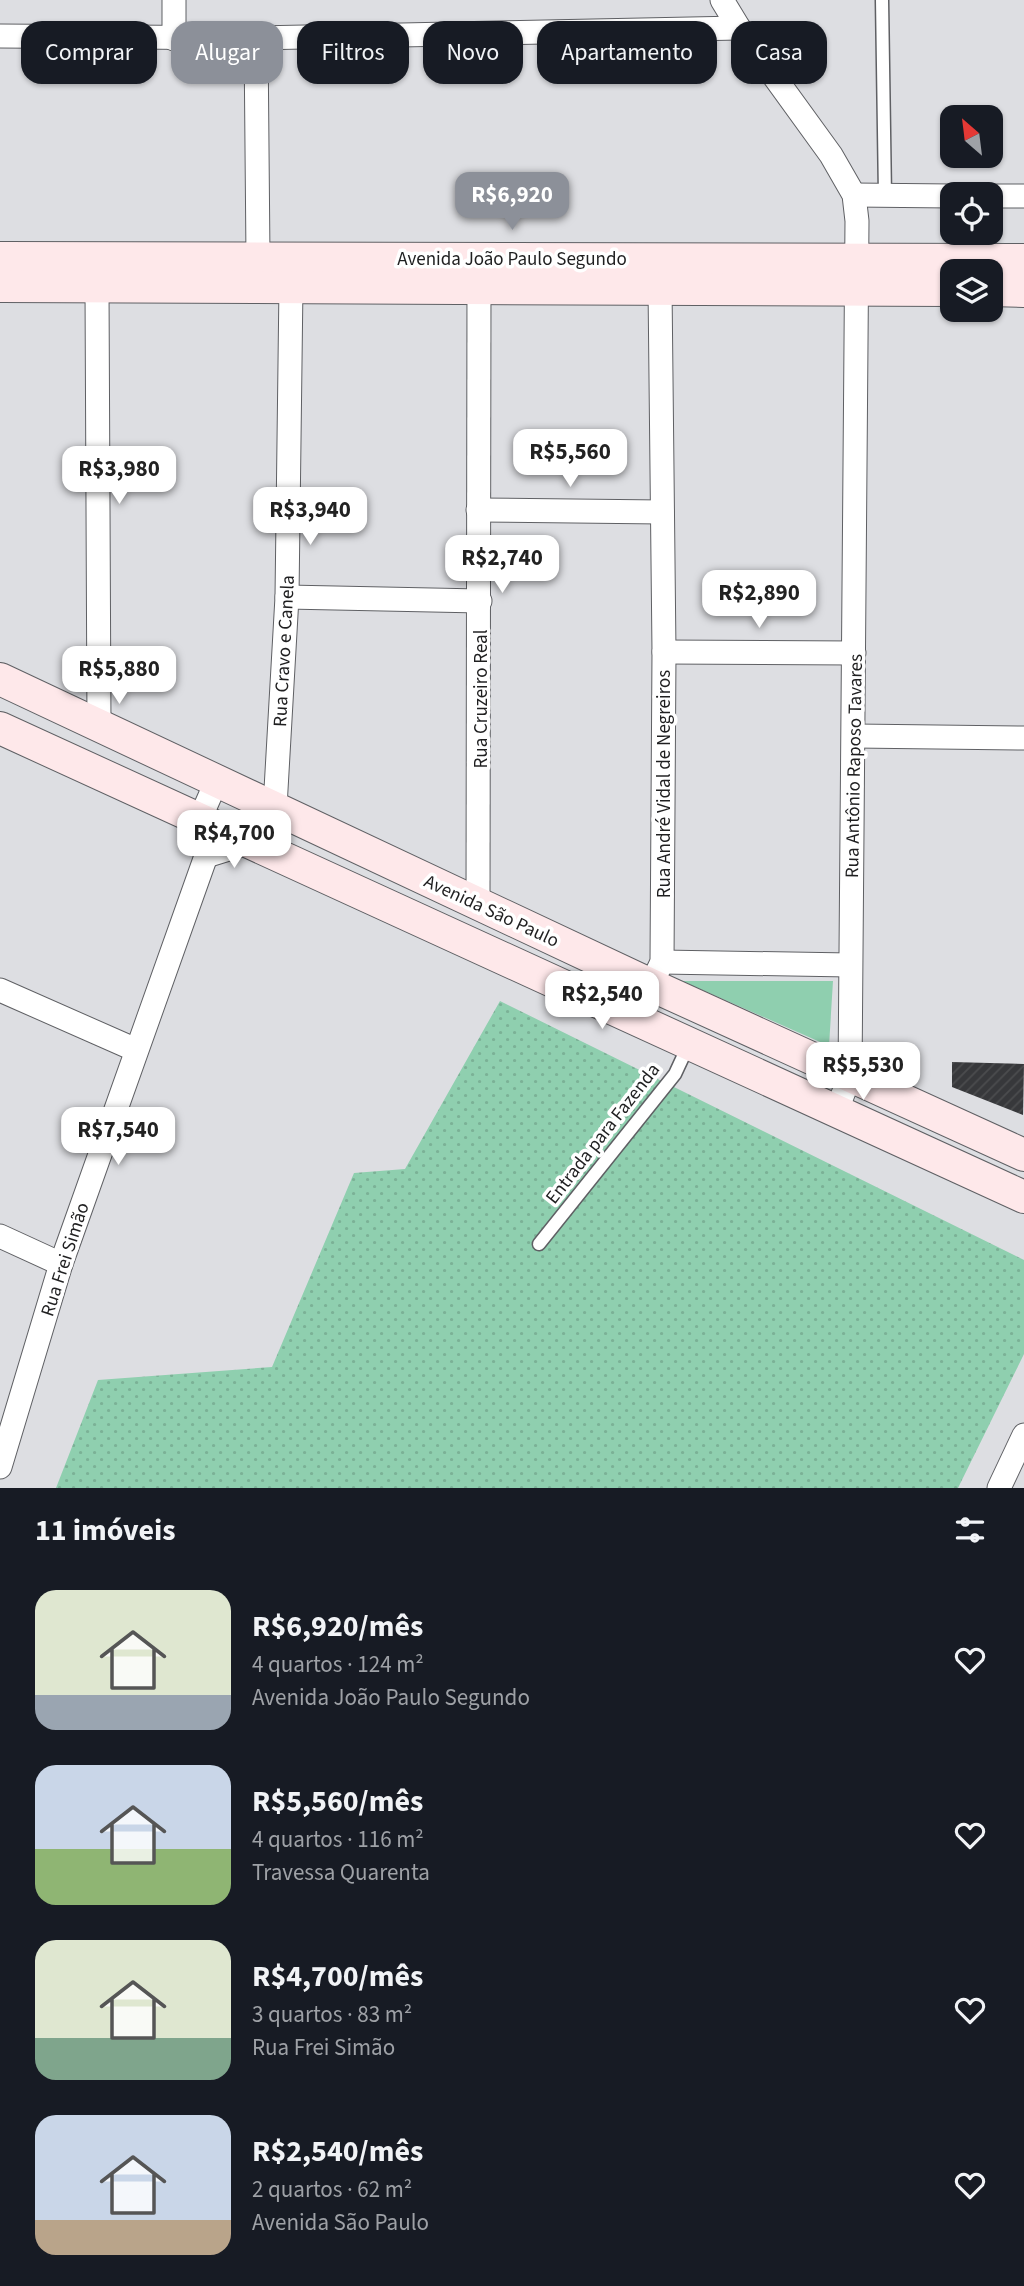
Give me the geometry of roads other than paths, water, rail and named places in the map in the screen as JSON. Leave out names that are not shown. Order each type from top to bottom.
[{"type":"street","points":[[174,0],[174,21]]},
{"type":"street","points":[[722,0],[734,21]]},
{"type":"street","points":[[283,37],[731,29]]},
{"type":"street","points":[[0,37],[171,39]]},
{"type":"street","points":[[256,84],[258,257]]},
{"type":"street","points":[[779,84],[831,155],[853,195],[940,196]]},
{"type":"street","name":"Rua Antônio Raposo Tavares","points":[[850,1076],[855,736],[853,195]]},
{"type":"street","points":[[1003,196],[1024,196]]},
{"type":"street","name":"Avenida João Paulo Segundo","points":[[0,258],[258,257],[855,274],[940,288]]},
{"type":"street","name":"Avenida João Paulo Segundo","points":[[0,286],[660,287],[1024,261]]},
{"type":"street","name":"Rua Cravo e Canela","points":[[275,807],[287,597],[291,285]]},
{"type":"street","name":"Rua Cruzeiro Real","points":[[478,903],[479,286]]},
{"type":"street","points":[[97,287],[99,725]]},
{"type":"street","name":"Rua André Vidal de Negreiros","points":[[656,974],[664,652],[660,287]]},
{"type":"street","points":[[1003,290],[1024,290]]},
{"type":"street","points":[[478,510],[662,512]]},
{"type":"street","points":[[287,597],[480,601]]},
{"type":"street","points":[[664,652],[854,653]]},
{"type":"street","name":"Avenida São Paulo","points":[[0,680],[478,903],[656,974],[850,1076],[1024,1155]]},
{"type":"street","name":"Avenida São Paulo","points":[[0,728],[1024,1196]]},
{"type":"street","points":[[855,736],[1024,738]]},
{"type":"street","points":[[217,780],[199,821],[206,856],[248,843],[275,807]]},
{"type":"street","name":"Rua Frei Simão","points":[[0,1467],[61,1264],[206,856]]},
{"type":"street","points":[[656,974],[850,965]]},
{"type":"street","points":[[0,990],[136,1050]]},
{"type":"street","points":[[836,1112],[850,1076]]},
{"type":"street","points":[[0,1236],[61,1264]]},
{"type":"street","points":[[999,1488],[1018,1462],[1024,1435]]},
{"type":"lane","points":[[882,0],[885,196]]},
{"type":"lane","name":"Entrada para Fazenda","points":[[539,1244],[675,1074],[690,1042]]}]
